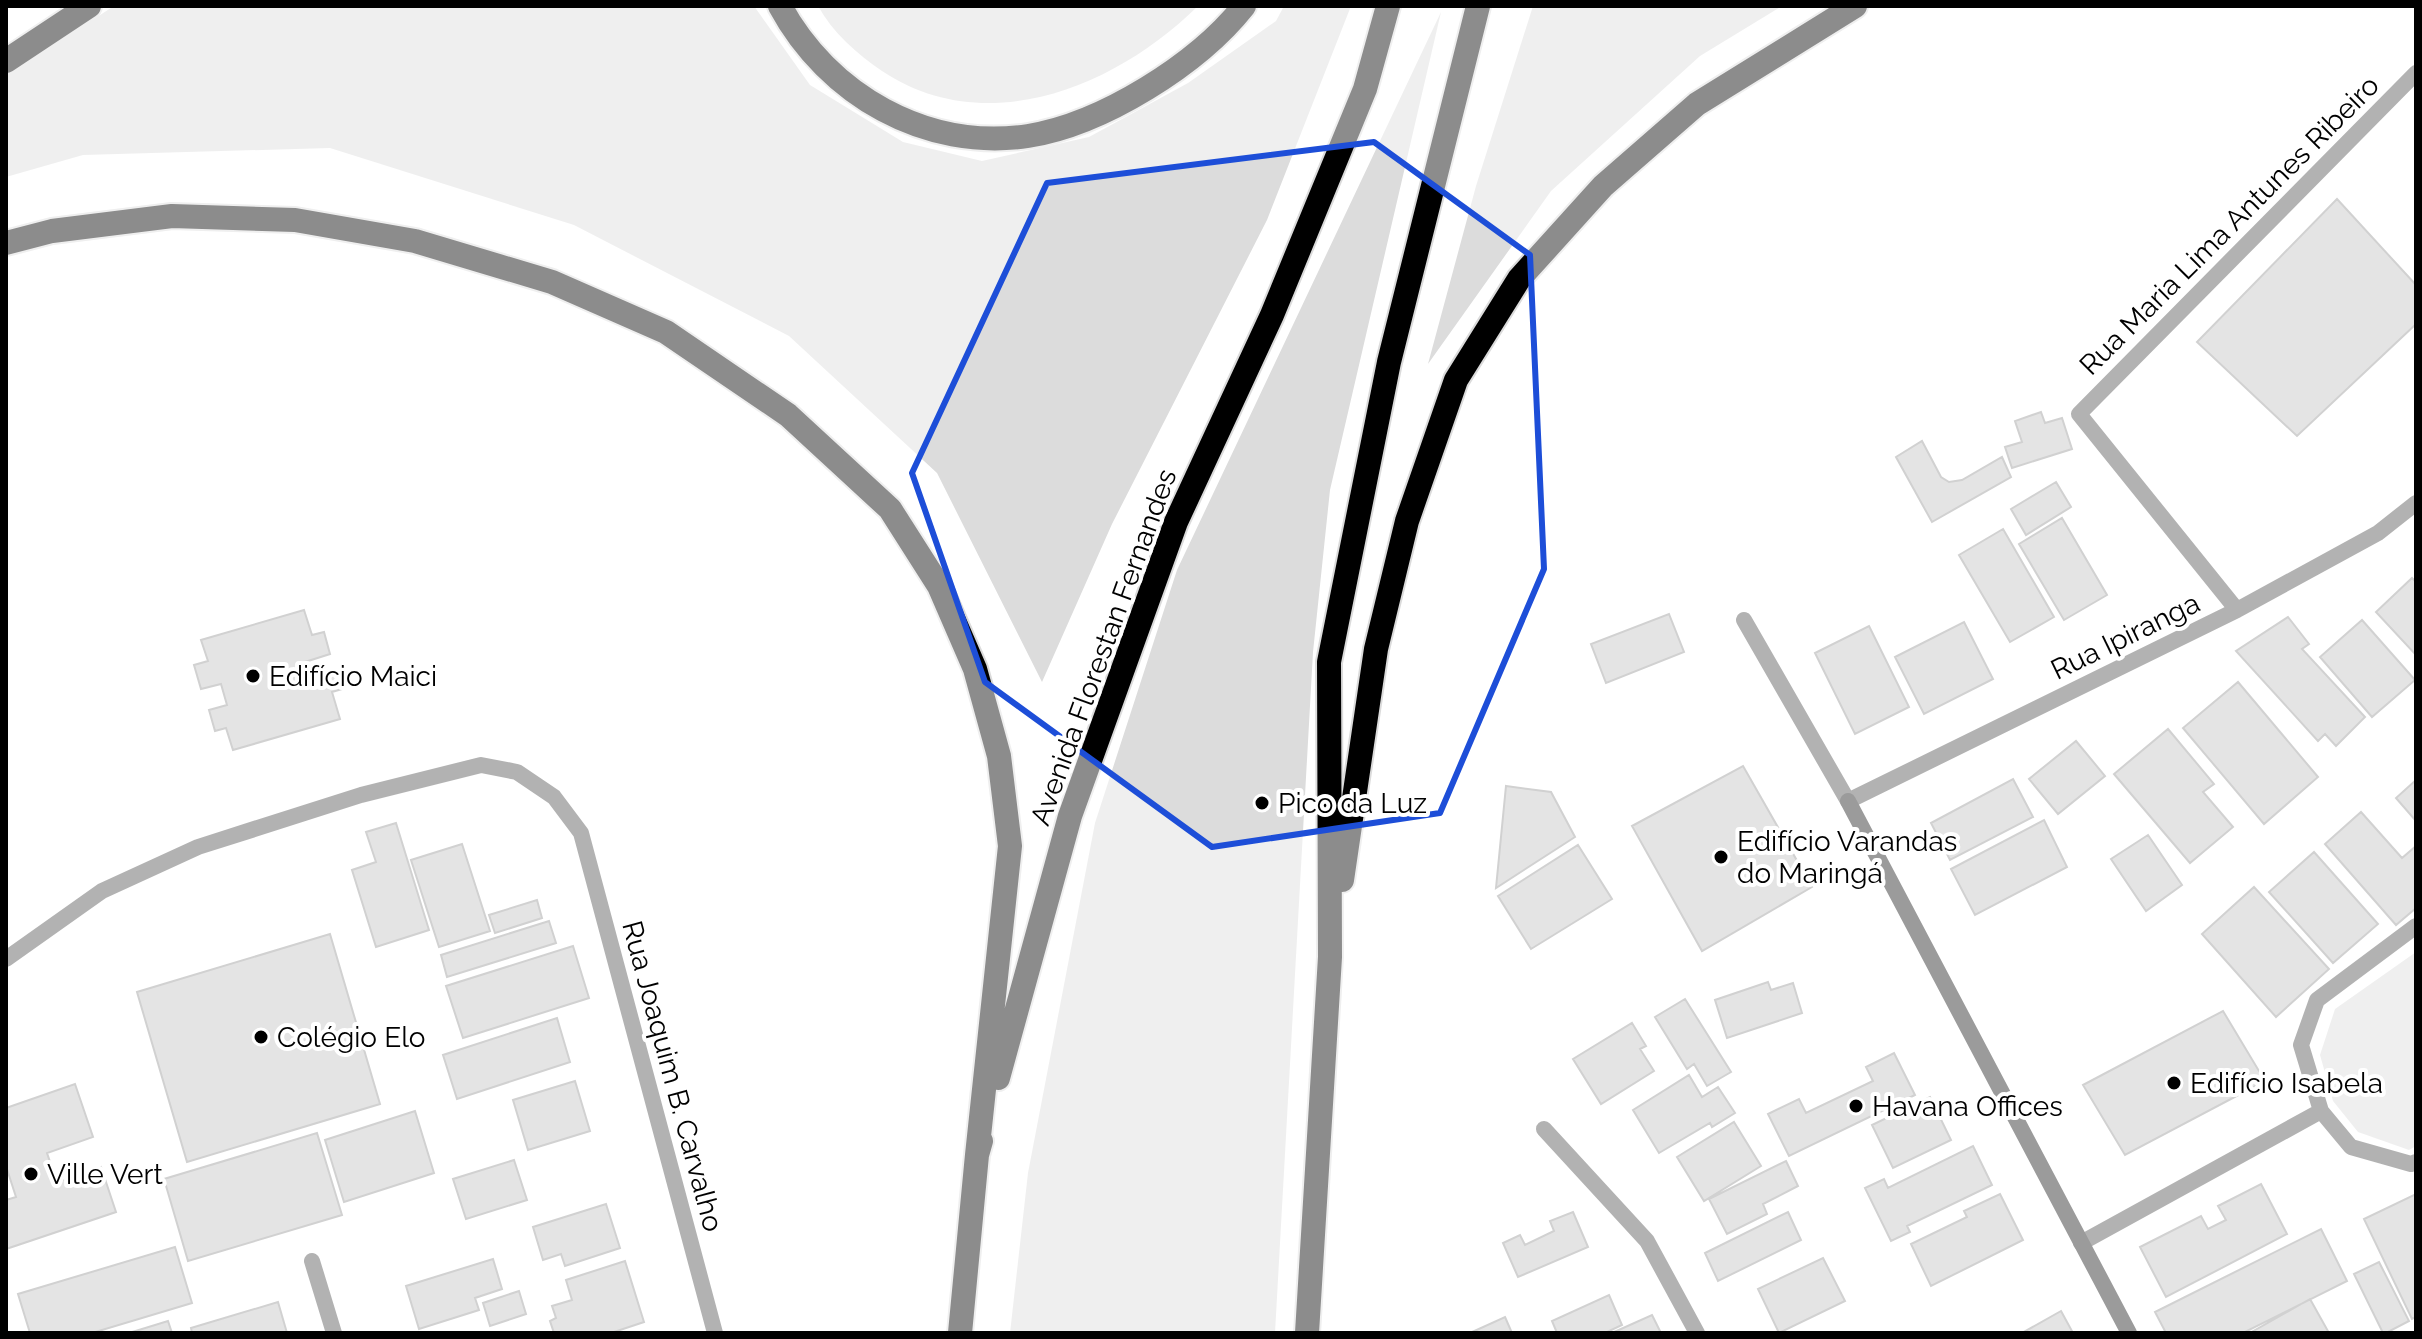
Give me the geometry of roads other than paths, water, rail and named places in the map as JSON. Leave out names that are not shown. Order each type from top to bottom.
[{"type":"highway","points":[[6,61],[89,6]]},
{"type":"highway","points":[[780,6],[817,60],[846,87],[878,108],[914,124],[951,134],[990,138],[1030,136],[1089,117],[1146,90],[1197,54],[1244,6]]},
{"type":"highway","name":"Avenida Florestan Fernandes","points":[[960,1333],[977,1155],[1075,801],[1176,522],[1278,301],[1365,89],[1388,6]]},
{"type":"highway","points":[[1307,1333],[1330,957],[1329,662],[1389,362],[1478,6]]},
{"type":"highway","points":[[1330,957],[1376,649],[1407,521],[1456,380],[1519,279],[1603,186],[1697,104],[1855,6]]},
{"type":"highway","points":[[6,243],[52,231],[172,216],[295,220],[415,241],[552,282],[666,332],[788,415],[890,509],[945,600],[975,669],[999,756],[1010,846],[977,1155]]},
{"type":"street","name":"Rua Maria Lima Antunes Ribeiro","points":[[2237,610],[2079,414],[2416,73]]},
{"type":"street","name":"Rua Ipiranga","points":[[1848,801],[2237,610],[2378,533],[2416,503]]},
{"type":"street","points":[[1744,620],[1848,801],[2129,1333]]},
{"type":"street","name":"Rua Joaquim B. Carvalho","points":[[6,959],[102,891],[198,847],[361,795],[481,765],[517,772],[554,797],[581,833],[715,1333]]},
{"type":"street","points":[[2416,926],[2317,1000],[2301,1045],[2321,1111],[2351,1147],[2411,1164],[2416,1162]]},
{"type":"street","points":[[2081,1243],[2321,1111]]},
{"type":"street","points":[[1544,1129],[1647,1241],[1697,1333]]},
{"type":"street","points":[[312,1261],[334,1333]]},
{"type":"place","name":"Edifício Maici","points":[[253,676]]},
{"type":"place","name":"Pico da Luz","points":[[1262,803]]},
{"type":"place","name":"Edifício Varandas do Maringá","points":[[1721,857]]},
{"type":"place","name":"Colégio Elo","points":[[261,1037]]},
{"type":"place","name":"Edifício Isabela","points":[[2174,1083]]},
{"type":"place","name":"Havana Offices","points":[[1856,1106]]},
{"type":"place","name":"Ville Vert","points":[[31,1174]]}]
